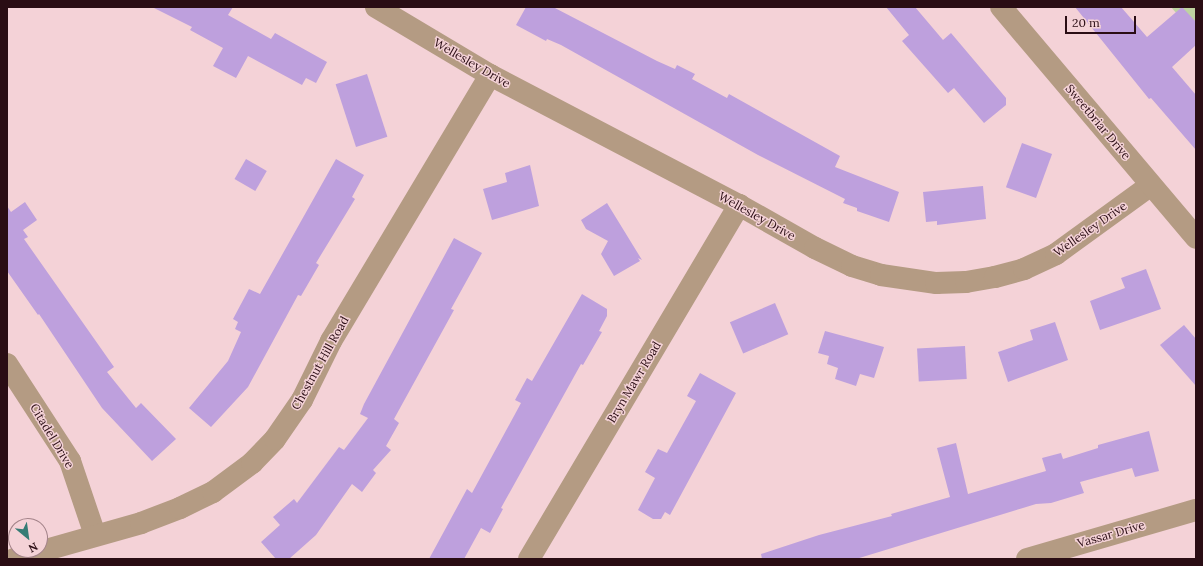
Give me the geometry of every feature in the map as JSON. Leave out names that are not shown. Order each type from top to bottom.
[{"type":"street","name":"Wellesley Drive","points":[[376,7],[490,75],[739,206],[815,248],[852,266],[909,281],[966,282],[1017,271],[1056,254],[1151,185]]},
{"type":"street","name":"Sweetbriar Drive","points":[[1001,7],[1196,238]]},
{"type":"street","name":"Chestnut Hill Road","points":[[14,559],[141,523],[213,492],[252,463],[275,439],[302,400],[339,328],[490,75]]},
{"type":"street","name":"Bryn Mawr Road","points":[[529,559],[739,206]]},
{"type":"street","name":"Citadel Drive","points":[[7,364],[70,461],[95,535]]},
{"type":"street","name":"Vassar Drive","points":[[1027,559],[1196,510]]},
{"type":"green space","points":[[1171,7],[1196,7],[1196,36]]},
{"type":"building","points":[[152,7],[233,7],[228,15],[271,39],[275,33],[327,62],[316,83],[306,78],[302,85],[248,56],[236,78],[213,66],[223,48],[190,30],[192,27]]},
{"type":"building","points":[[526,7],[553,7],[657,61],[675,69],[677,65],[695,74],[692,79],[727,98],[729,94],[840,156],[835,167],[899,192],[889,222],[857,211],[857,208],[843,203],[845,199],[758,155],[561,45],[547,39],[546,41],[516,25]]},
{"type":"building","points":[[886,7],[915,7],[943,40],[951,33],[1006,98],[1006,105],[984,123],[954,88],[948,93],[902,41],[909,35]]},
{"type":"building","points":[[1075,7],[1121,7],[1147,37],[1182,7],[1196,22],[1196,45],[1172,67],[1196,95],[1196,150],[1151,98],[1149,99]]},
{"type":"building","points":[[367,74],[387,137],[356,147],[336,84]]},
{"type":"building","points":[[1022,143],[1052,154],[1036,198],[1006,187]]},
{"type":"building","points":[[246,159],[267,171],[255,191],[234,179]]},
{"type":"building","points":[[336,159],[364,175],[352,197],[355,199],[316,263],[319,265],[301,296],[298,295],[248,387],[211,427],[189,408],[228,361],[241,332],[235,329],[238,322],[233,319],[249,289],[260,294]]},
{"type":"building","points":[[530,165],[539,206],[492,220],[483,189],[507,182],[505,173]]},
{"type":"building","points":[[983,186],[986,219],[937,225],[937,221],[926,222],[923,192]]},
{"type":"building","points":[[25,202],[37,220],[23,230],[28,237],[24,239],[114,367],[107,372],[136,408],[141,403],[176,439],[152,461],[102,408],[39,314],[38,315],[7,271],[7,206],[11,212]]},
{"type":"building","points":[[607,203],[642,260],[638,258],[640,261],[614,276],[601,254],[608,241],[586,229],[581,220]]},
{"type":"building","points":[[454,238],[482,253],[451,309],[454,310],[394,419],[399,423],[386,446],[391,450],[373,470],[376,473],[362,492],[352,484],[316,535],[289,559],[276,559],[261,542],[280,525],[273,517],[294,499],[297,503],[339,447],[344,450],[368,418],[360,414],[364,404]]},
{"type":"building","points":[[1146,269],[1161,309],[1100,330],[1090,301],[1125,288],[1121,278]]},
{"type":"building","points":[[582,294],[607,309],[607,316],[599,331],[602,332],[583,365],[581,364],[501,508],[503,509],[490,533],[481,528],[464,559],[429,559],[467,489],[472,493],[521,403],[515,400],[527,378],[532,381]]},
{"type":"building","points":[[775,303],[788,334],[743,353],[730,322]]},
{"type":"building","points":[[1055,322],[1068,360],[1008,382],[998,352],[1033,340],[1030,330]]},
{"type":"building","points":[[1184,325],[1196,339],[1196,386],[1160,345]]},
{"type":"building","points":[[825,331],[884,347],[874,378],[860,374],[856,386],[835,379],[838,368],[827,364],[829,356],[818,353]]},
{"type":"building","points":[[965,346],[967,379],[919,381],[917,349]]},
{"type":"building","points":[[700,373],[736,393],[670,515],[665,512],[661,519],[653,519],[638,510],[655,478],[645,472],[658,449],[667,453],[696,401],[687,396]]},
{"type":"building","points":[[1149,431],[1159,471],[1135,477],[1132,468],[1080,482],[1084,493],[1051,503],[1036,504],[856,559],[762,559],[761,554],[819,535],[892,516],[891,514],[950,497],[937,448],[956,443],[968,494],[1046,471],[1042,458],[1061,453],[1063,459],[1098,448],[1098,445]]}]
